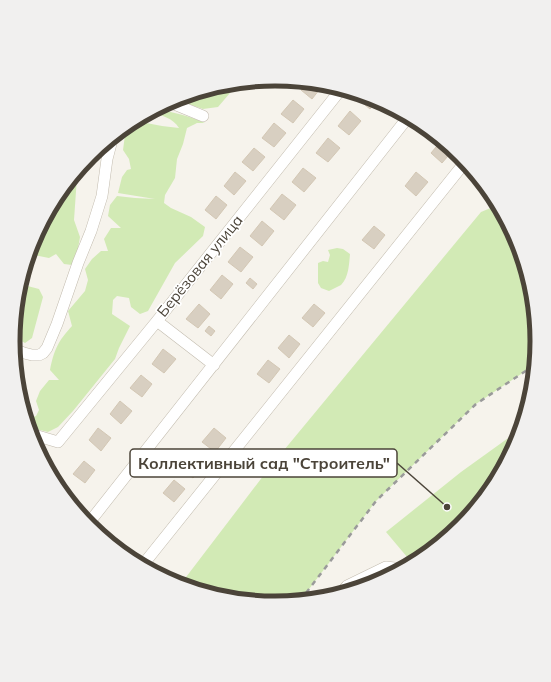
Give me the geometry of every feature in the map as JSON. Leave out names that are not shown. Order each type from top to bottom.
[{"type":"street","name":"Берёзовая улица","points":[[38,436],[58,442],[157,321],[338,93]]},
{"type":"street","points":[[177,105],[203,116]]},
{"type":"street","points":[[92,519],[405,121]]},
{"type":"street","points":[[21,352],[32,355],[39,355],[47,348],[91,231],[102,196],[110,146]]},
{"type":"street","points":[[146,561],[462,166]]},
{"type":"street","points":[[157,321],[214,365]]},
{"type":"street","points":[[346,587],[386,567],[393,568]]},
{"type":"green space","points":[[233,89],[218,107],[203,109],[184,103],[209,94]]},
{"type":"green space","points":[[166,110],[169,111],[205,123],[197,123],[187,128],[177,159],[175,178],[165,195],[164,203],[171,208],[191,217],[205,227],[203,236],[175,263],[148,311],[140,314],[131,307],[129,298],[117,296],[113,300],[112,314],[130,326],[115,359],[73,411],[58,427],[48,432],[36,429],[32,418],[36,416],[39,410],[36,401],[40,391],[49,380],[59,380],[50,370],[55,351],[60,341],[72,326],[68,311],[85,291],[88,280],[85,269],[92,259],[101,251],[108,251],[104,239],[111,228],[121,228],[108,216],[110,205],[117,196],[155,199],[118,193],[122,177],[127,170],[131,169],[129,159],[123,150],[125,135],[144,123],[179,128],[170,119],[158,115]]},
{"type":"green space","points":[[77,180],[74,220],[80,237],[77,254],[72,265],[64,264],[56,254],[49,258],[35,255],[39,243],[54,213]]},
{"type":"green space","points":[[493,207],[512,243],[526,291],[529,308],[531,341],[529,368],[476,404],[376,501],[305,594],[259,596],[242,594],[209,588],[184,579],[270,467],[481,212]]},
{"type":"green space","points":[[337,248],[343,249],[350,254],[348,270],[344,282],[329,291],[321,288],[318,283],[318,263],[323,261],[328,262],[330,255],[328,250]]},
{"type":"green space","points":[[26,286],[39,289],[43,297],[32,338],[25,343],[20,340],[22,308]]},
{"type":"green space","points":[[514,434],[497,469],[468,509],[431,544],[408,559],[386,532],[461,472]]},
{"type":"building","points":[[303,87],[320,89],[312,99],[301,90]]},
{"type":"building","points":[[293,100],[304,109],[293,123],[281,114]]},
{"type":"building","points":[[359,100],[373,105],[370,109]]},
{"type":"building","points":[[350,111],[361,121],[349,135],[338,126]]},
{"type":"building","points":[[274,123],[286,133],[274,147],[262,138]]},
{"type":"building","points":[[328,138],[340,148],[328,162],[316,153]]},
{"type":"building","points":[[438,144],[450,154],[442,163],[431,153]]},
{"type":"building","points":[[254,148],[265,157],[253,171],[242,162]]},
{"type":"building","points":[[303,168],[316,178],[304,192],[292,182]]},
{"type":"building","points":[[235,172],[246,181],[234,195],[224,186]]},
{"type":"building","points":[[416,172],[428,182],[416,196],[405,186]]},
{"type":"building","points":[[282,194],[296,205],[284,220],[270,209]]},
{"type":"building","points":[[216,196],[227,205],[216,219],[205,210]]},
{"type":"building","points":[[262,221],[274,231],[262,246],[250,236]]},
{"type":"building","points":[[374,226],[385,235],[374,249],[362,240]]},
{"type":"building","points":[[240,247],[253,257],[241,272],[228,262]]},
{"type":"building","points":[[222,275],[233,284],[221,299],[210,290]]},
{"type":"building","points":[[250,278],[257,284],[253,289],[246,283]]},
{"type":"building","points":[[199,304],[210,314],[198,328],[186,319]]},
{"type":"building","points":[[314,304],[325,313],[313,327],[302,318]]},
{"type":"building","points":[[209,326],[215,331],[211,336],[205,331]]},
{"type":"building","points":[[289,335],[300,344],[289,358],[278,348]]},
{"type":"building","points":[[163,349],[176,359],[164,373],[152,364]]},
{"type":"building","points":[[268,360],[280,369],[269,383],[257,374]]},
{"type":"building","points":[[141,375],[152,384],[142,397],[130,388]]},
{"type":"building","points":[[120,401],[132,411],[121,424],[110,414]]},
{"type":"building","points":[[98,428],[111,438],[101,451],[89,440]]},
{"type":"building","points":[[214,428],[226,438],[215,452],[202,442]]},
{"type":"building","points":[[193,455],[205,464],[193,478],[182,469]]},
{"type":"building","points":[[84,461],[95,470],[85,483],[73,474]]},
{"type":"building","points":[[174,480],[185,489],[174,502],[163,493]]},
{"type":"railway","points":[[305,594],[376,501],[476,404],[529,368]]},
{"type":"place","name":"Коллективный сад \"Строитель\"","points":[[447,507]]}]
